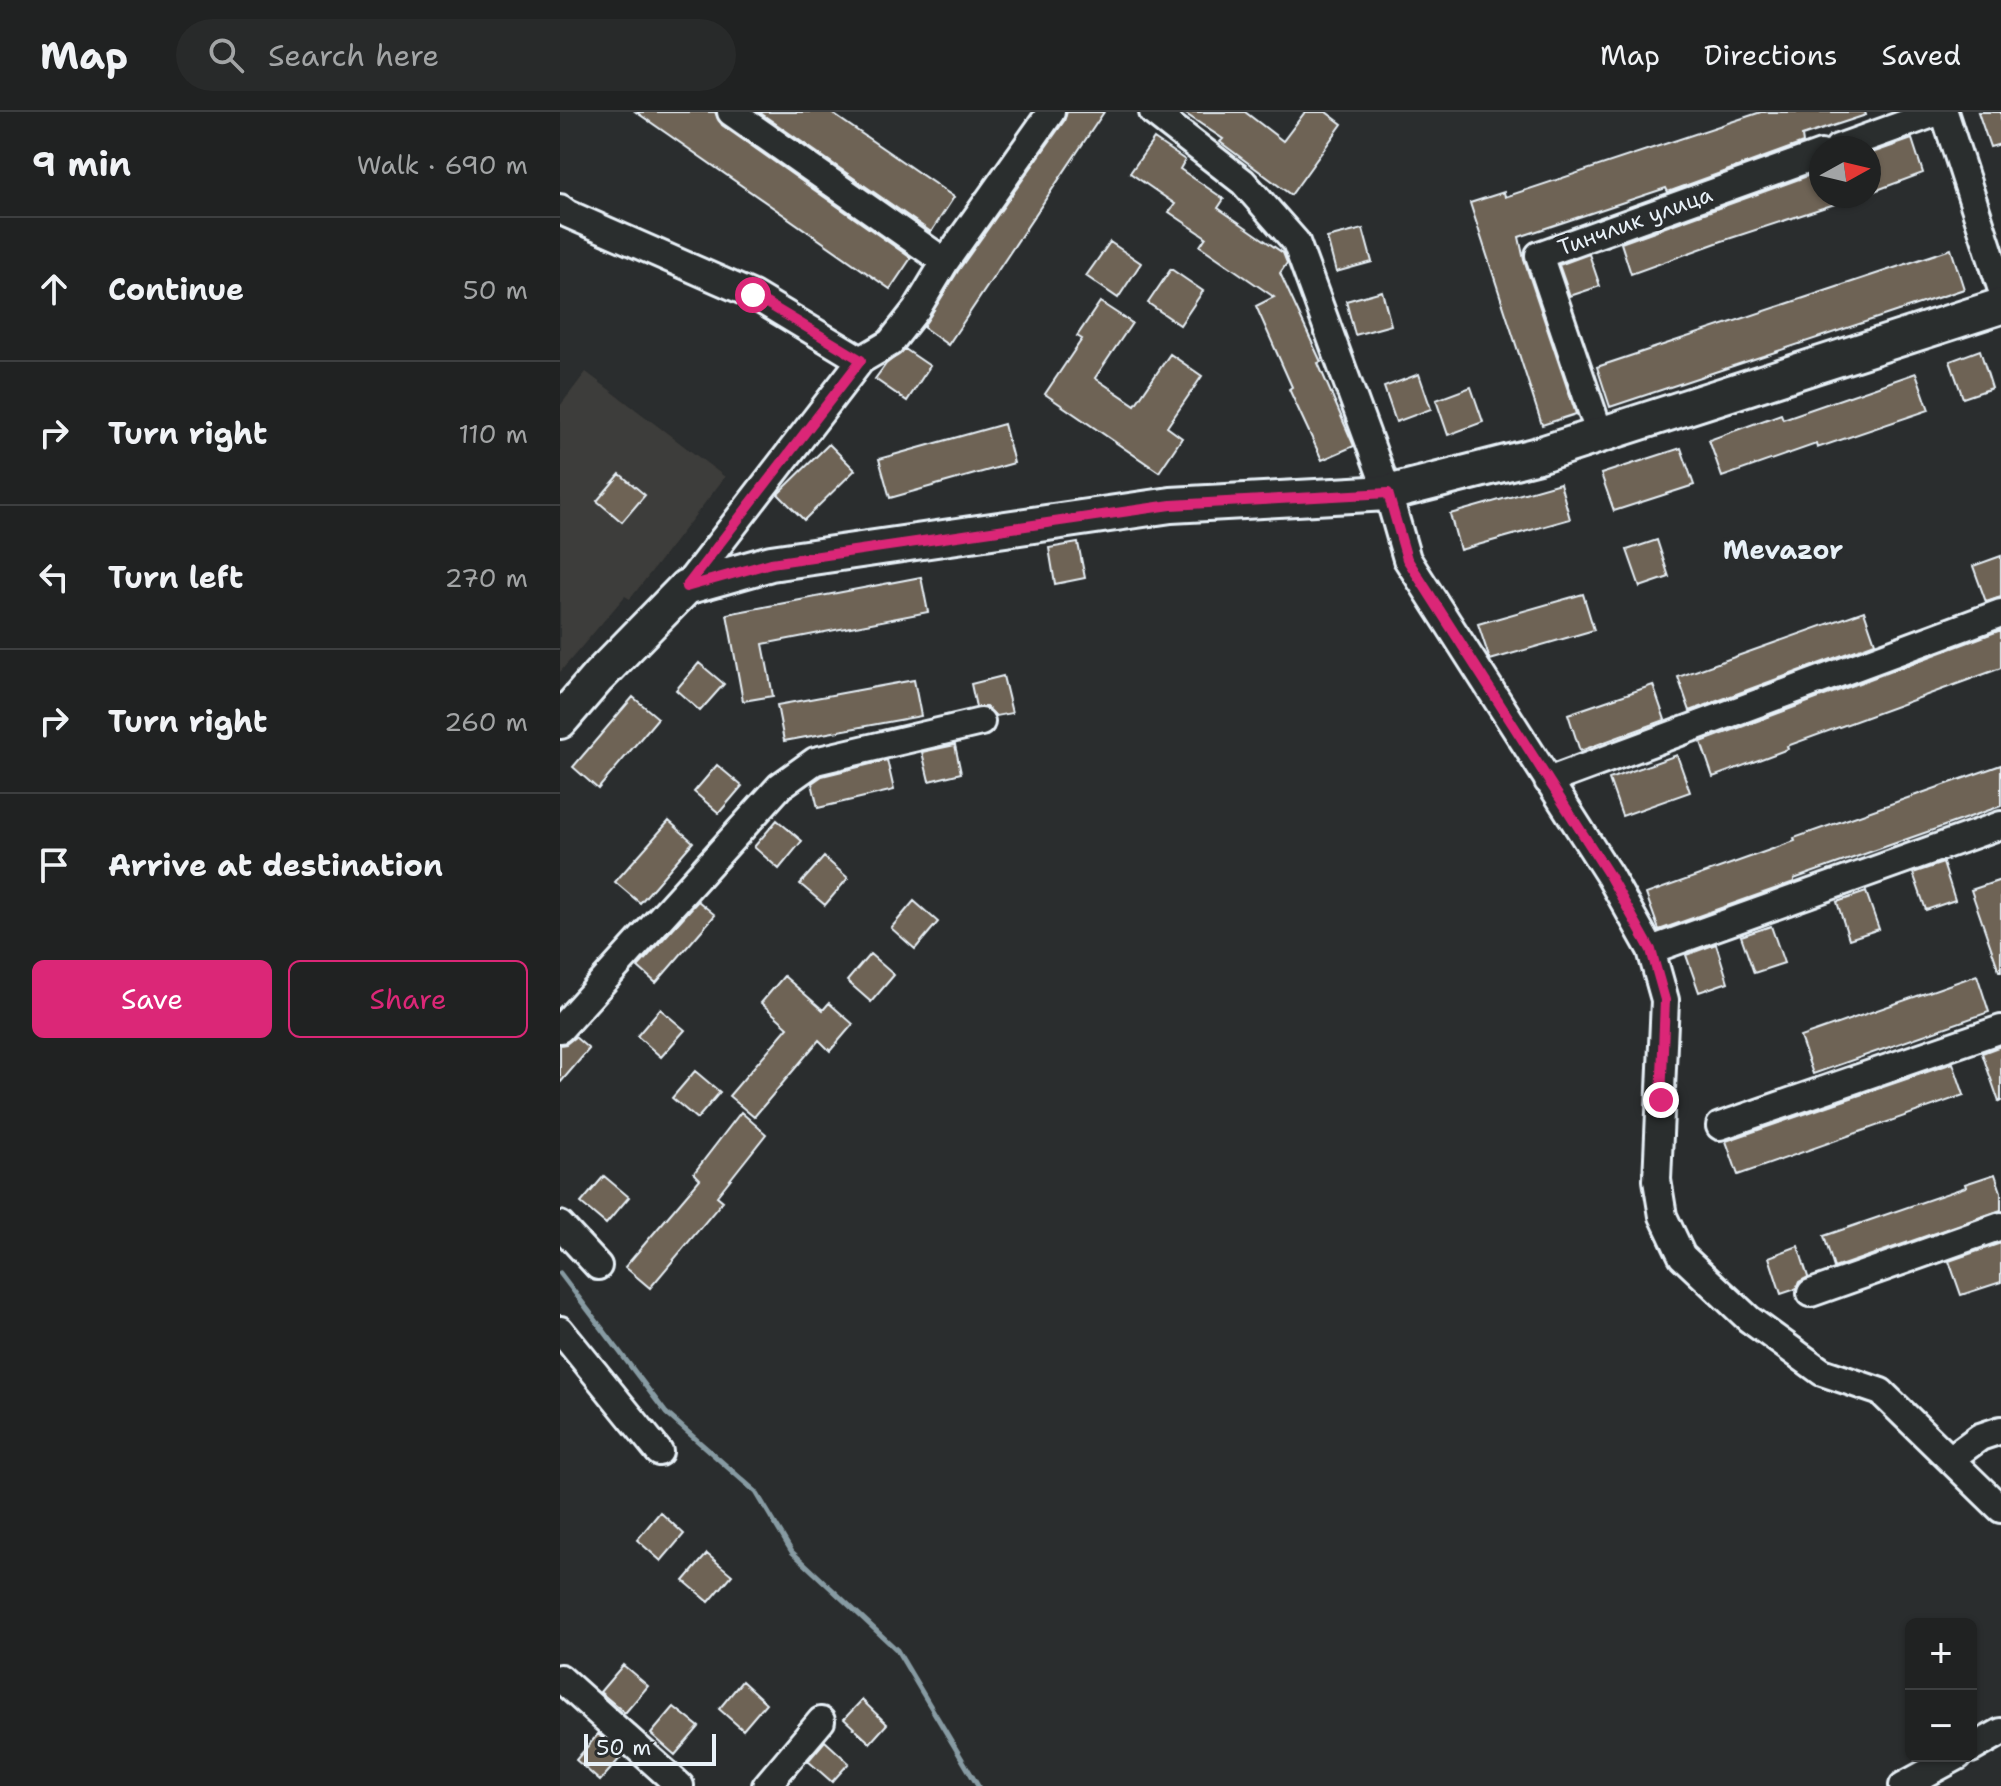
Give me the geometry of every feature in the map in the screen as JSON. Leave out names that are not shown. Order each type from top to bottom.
[{"type":"main road","points":[[560,721],[598,677],[686,587],[771,563],[1171,505],[1388,493],[1538,455],[2001,306]]},
{"type":"street","points":[[731,112],[945,262]]},
{"type":"street","points":[[686,587],[861,360],[890,343],[916,310],[945,262],[1051,112]]},
{"type":"street","points":[[1153,112],[1243,182],[1296,242],[1388,493],[1407,559],[1609,875],[1651,950],[1665,1000],[1657,1180],[1663,1216],[1682,1256],[1749,1319],[1822,1372],[1881,1392],[2001,1509]]},
{"type":"street","points":[[1872,136],[1941,112],[2001,287]]},
{"type":"street","name":"Тинчлик улица","points":[[1600,435],[1539,255],[1809,158]]},
{"type":"street","points":[[560,208],[753,295],[861,360]]},
{"type":"street","points":[[1548,781],[2001,613]]},
{"type":"street","points":[[560,1029],[780,786],[815,761],[981,722]]},
{"type":"street","points":[[1651,950],[2001,825]]},
{"type":"street","points":[[1720,1126],[2001,1029]]},
{"type":"street","points":[[560,1225],[598,1266]]},
{"type":"street","points":[[1811,1293],[2001,1226]]},
{"type":"street","points":[[560,1330],[659,1452]]},
{"type":"street","points":[[1950,1459],[1980,1437],[2001,1430]]},
{"type":"street","points":[[560,1678],[680,1786]]},
{"type":"street","points":[[766,1786],[821,1721]]},
{"type":"street","points":[[1977,1746],[2001,1732]]},
{"type":"street","points":[[1903,1786],[1947,1762]]},
{"type":"shaded area","points":[[586,372],[725,477],[630,599],[625,596],[560,672],[560,406]]},
{"type":"building","points":[[636,112],[715,112],[722,125],[911,258],[890,289]]},
{"type":"building","points":[[759,112],[830,112],[954,197],[931,232]]},
{"type":"building","points":[[1067,112],[1104,112],[948,345],[923,327],[958,271],[1064,121]]},
{"type":"building","points":[[1183,112],[1245,112],[1283,141],[1305,112],[1326,112],[1342,124],[1291,195],[1220,142],[1223,139]]},
{"type":"building","points":[[1761,112],[1865,112],[1866,115],[1802,136],[1803,143],[1668,192],[1666,188],[1519,237],[1576,414],[1542,425],[1470,203],[1504,192],[1505,197]]},
{"type":"building","points":[[1978,112],[2001,112],[2001,144],[1990,147]]},
{"type":"building","points":[[1154,139],[1185,160],[1180,169],[1224,199],[1218,208],[1283,253],[1287,263],[1280,273],[1321,362],[1318,363],[1354,446],[1322,460],[1256,306],[1274,297],[1200,246],[1206,237],[1169,212],[1175,204],[1130,173]]},
{"type":"building","points":[[1912,139],[1923,173],[1881,189],[1881,150]]},
{"type":"building","points":[[1809,175],[1809,208],[1823,208],[1631,274],[1621,243]]},
{"type":"building","points":[[1363,229],[1372,262],[1336,272],[1327,238]]},
{"type":"building","points":[[1110,242],[1141,263],[1118,298],[1086,276]]},
{"type":"building","points":[[1951,249],[1964,289],[1610,407],[1597,367]]},
{"type":"building","points":[[1589,254],[1600,286],[1570,296],[1559,265]]},
{"type":"building","points":[[1171,269],[1203,291],[1180,325],[1148,303]]},
{"type":"building","points":[[1382,291],[1391,325],[1355,335],[1346,301]]},
{"type":"building","points":[[1100,302],[1132,323],[1095,378],[1135,405],[1170,354],[1202,376],[1167,427],[1182,438],[1159,472],[1045,394],[1082,339],[1077,336]]},
{"type":"building","points":[[905,349],[930,366],[907,401],[875,379],[886,364]]},
{"type":"building","points":[[1980,350],[1992,388],[1963,398],[1950,361]]},
{"type":"building","points":[[1916,373],[1929,410],[1817,448],[1816,444],[1722,477],[1709,440],[1781,414],[1783,419]]},
{"type":"building","points":[[1419,374],[1431,409],[1396,422],[1384,387]]},
{"type":"building","points":[[1471,387],[1483,422],[1448,435],[1436,400]]},
{"type":"building","points":[[1004,424],[1014,463],[890,498],[879,459]]},
{"type":"building","points":[[829,444],[855,470],[804,520],[778,494]]},
{"type":"building","points":[[1681,448],[1694,485],[1614,511],[1601,474]]},
{"type":"building","points":[[620,474],[645,495],[622,522],[597,501]]},
{"type":"building","points":[[1560,483],[1570,519],[1460,550],[1450,514]]},
{"type":"building","points":[[1657,540],[1669,577],[1640,587],[1627,550]]},
{"type":"building","points":[[1078,543],[1085,578],[1055,584],[1049,548]]},
{"type":"building","points":[[2001,556],[2001,597],[1986,602],[1973,566]]},
{"type":"building","points":[[921,577],[928,612],[763,644],[773,696],[743,701],[727,614]]},
{"type":"building","points":[[1583,594],[1594,630],[1490,660],[1478,624]]},
{"type":"building","points":[[1864,611],[1875,643],[1690,711],[1678,677]]},
{"type":"building","points":[[2001,630],[2001,668],[1787,746],[1788,749],[1713,777],[1701,742]]},
{"type":"building","points":[[699,663],[724,684],[700,711],[676,690]]},
{"type":"building","points":[[1003,676],[1012,713],[996,716],[986,707],[976,707],[971,684]]},
{"type":"building","points":[[914,680],[921,716],[784,741],[777,705]]},
{"type":"building","points":[[1653,685],[1665,720],[1580,751],[1568,714]]},
{"type":"building","points":[[633,697],[658,718],[598,789],[573,767]]},
{"type":"building","points":[[955,745],[961,773],[929,781],[922,752]]},
{"type":"building","points":[[1677,755],[1690,792],[1622,816],[1609,779]]},
{"type":"building","points":[[887,760],[894,790],[818,808],[812,783],[822,776]]},
{"type":"building","points":[[717,765],[742,786],[719,813],[694,792]]},
{"type":"building","points":[[2001,765],[2001,806],[1659,930],[1646,894]]},
{"type":"building","points":[[777,820],[802,841],[779,869],[754,847]]},
{"type":"building","points":[[669,821],[693,842],[640,903],[615,882]]},
{"type":"building","points":[[824,857],[848,878],[825,905],[800,884]]},
{"type":"building","points":[[1943,863],[1955,900],[1926,910],[1913,873]]},
{"type":"building","points":[[2001,880],[2001,971],[1999,971],[1971,890]]},
{"type":"building","points":[[1866,892],[1879,929],[1849,939],[1837,902]]},
{"type":"building","points":[[698,901],[715,915],[656,983],[638,967]]},
{"type":"building","points":[[914,901],[938,922],[915,949],[891,928]]},
{"type":"building","points":[[1771,926],[1784,963],[1754,973],[1741,936]]},
{"type":"building","points":[[1716,944],[1728,982],[1699,992],[1686,955]]},
{"type":"building","points":[[870,954],[894,975],[871,1002],[847,981]]},
{"type":"building","points":[[1977,975],[1989,1012],[1813,1074],[1800,1037]]},
{"type":"building","points":[[784,976],[823,1010],[829,1003],[853,1024],[830,1051],[819,1040],[754,1117],[729,1096],[788,1027],[761,1003]]},
{"type":"building","points":[[660,1009],[685,1030],[661,1057],[637,1036]]},
{"type":"building","points":[[575,1037],[589,1049],[560,1083],[560,1045]]},
{"type":"building","points":[[2001,1046],[2001,1101],[1999,1102],[1982,1053]]},
{"type":"building","points":[[1953,1063],[1964,1095],[1738,1175],[1726,1141]]},
{"type":"building","points":[[695,1071],[720,1092],[697,1119],[672,1098]]},
{"type":"building","points":[[741,1112],[766,1134],[717,1196],[723,1201],[650,1288],[625,1267],[700,1179],[694,1173]]},
{"type":"building","points":[[1995,1174],[2001,1192],[2001,1210],[1834,1268],[1824,1236]]},
{"type":"building","points":[[604,1176],[629,1197],[606,1224],[581,1203]]},
{"type":"building","points":[[2001,1243],[2001,1282],[1961,1295],[1949,1261]]},
{"type":"building","points":[[1798,1246],[1808,1277],[1799,1282],[1796,1289],[1781,1294],[1769,1257]]},
{"type":"building","points":[[660,1512],[684,1534],[661,1561],[637,1540]]},
{"type":"building","points":[[707,1554],[732,1575],[709,1602],[684,1581]]},
{"type":"building","points":[[623,1665],[648,1686],[625,1713],[600,1692]]},
{"type":"building","points":[[742,1681],[766,1703],[743,1730],[719,1709]]},
{"type":"building","points":[[862,1700],[887,1724],[870,1743],[844,1719]]},
{"type":"building","points":[[674,1707],[699,1727],[675,1755],[651,1734]]},
{"type":"building","points":[[598,1734],[622,1756],[600,1781],[576,1760]]},
{"type":"building","points":[[825,1741],[849,1763],[832,1782],[808,1761]]},
{"type":"waterway","points":[[560,1273],[666,1413],[756,1492],[792,1552],[897,1650],[978,1786]]},
{"type":"district","name":"Mevazor","points":[[1783,549]]},
{"type":"route","points":[[753,295],[861,360],[686,587],[771,563],[1171,505],[1388,493],[1407,559],[1609,875],[1651,950],[1665,1000],[1661,1100]]}]
